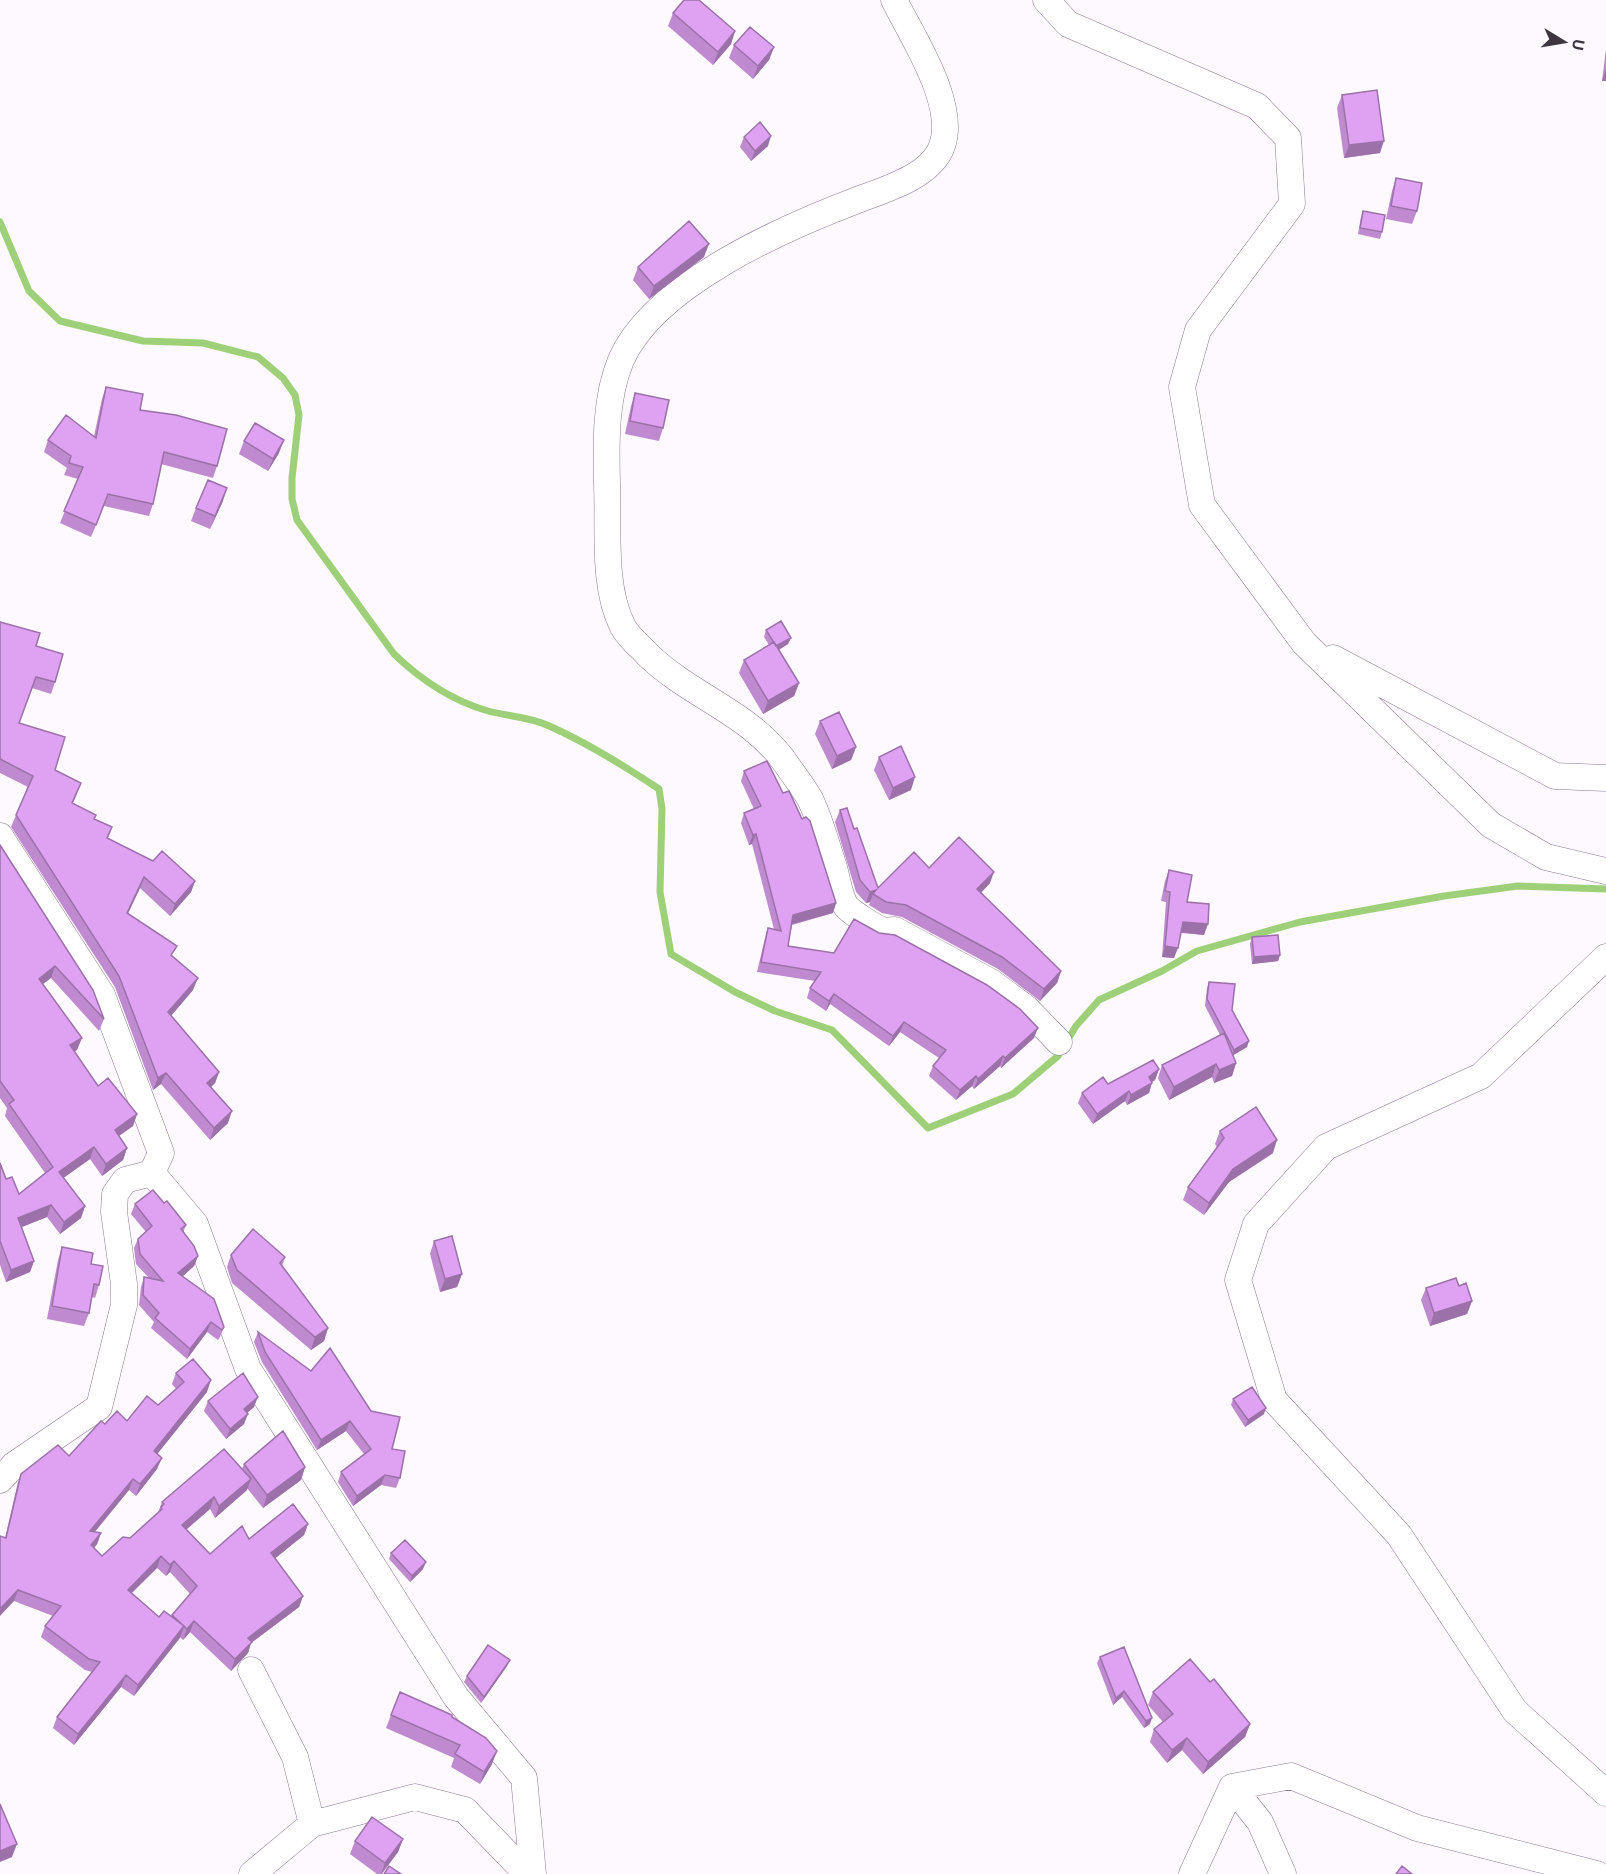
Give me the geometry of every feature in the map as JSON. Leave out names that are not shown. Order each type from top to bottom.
[{"type":"street","points":[[894,0],[933,79],[944,111],[945,133],[937,156],[929,165],[892,188],[815,216],[727,259],[659,308],[634,334],[620,361],[610,395],[607,477],[610,571],[614,598],[627,634],[655,661],[774,745],[810,800],[846,907],[882,930],[895,930],[991,982],[1026,1008],[1059,1042]]},
{"type":"street","points":[[1046,0],[1068,24],[1257,106],[1288,138],[1292,204],[1198,330],[1182,387],[1202,505],[1304,642],[1491,825],[1546,857],[1606,871]]},
{"type":"street","points":[[1304,642],[1555,776],[1606,778]]},
{"type":"street","points":[[0,836],[102,995],[161,1153],[152,1173]]},
{"type":"street","points":[[1606,957],[1481,1076],[1326,1147],[1256,1224],[1238,1280],[1274,1400],[1399,1535],[1515,1711],[1606,1793]]},
{"type":"street","points":[[0,1480],[14,1465],[99,1407],[124,1305],[124,1284],[114,1212],[115,1194],[125,1180],[152,1173]]},
{"type":"street","points":[[152,1173],[195,1224],[248,1369],[456,1697],[524,1778],[533,1874]]},
{"type":"street","points":[[251,1670],[295,1757],[312,1824]]},
{"type":"street","points":[[1232,1787],[1292,1776],[1417,1828],[1597,1874]]},
{"type":"street","points":[[1192,1874],[1232,1787]]},
{"type":"street","points":[[1232,1787],[1260,1822],[1283,1874]]},
{"type":"street","points":[[252,1874],[312,1824],[415,1797],[465,1810],[527,1874]]},
{"type":"building","points":[[684,0],[699,0],[735,31],[718,52],[673,13]]},
{"type":"building","points":[[750,27],[774,47],[758,66],[734,45]]},
{"type":"building","points":[[1377,90],[1384,141],[1349,145],[1342,95]]},
{"type":"building","points":[[760,122],[771,136],[755,151],[744,137]]},
{"type":"building","points":[[1396,178],[1422,183],[1417,211],[1391,206]]},
{"type":"building","points":[[1363,211],[1385,215],[1382,232],[1360,228]]},
{"type":"building","points":[[689,221],[709,244],[654,286],[638,267]]},
{"type":"building","points":[[106,387],[143,394],[140,410],[176,415],[227,429],[217,466],[164,452],[153,504],[108,494],[96,525],[64,511],[83,467],[69,463],[71,456],[48,440],[66,415],[96,438]]},
{"type":"building","points":[[635,393],[669,400],[663,428],[630,421]]},
{"type":"building","points":[[255,423],[284,440],[273,459],[244,441]]},
{"type":"building","points":[[208,480],[227,488],[215,516],[196,508]]},
{"type":"building","points":[[781,621],[791,638],[776,646],[766,630]]},
{"type":"building","points":[[0,622],[40,633],[36,646],[63,654],[55,682],[36,677],[19,723],[65,737],[55,770],[81,783],[72,803],[96,815],[94,819],[112,827],[107,838],[153,861],[162,851],[195,881],[175,904],[144,877],[127,913],[177,946],[171,955],[198,978],[168,1012],[219,1072],[207,1083],[232,1111],[214,1128],[166,1073],[158,1078],[119,976],[16,815],[33,776],[0,759]]},
{"type":"building","points":[[774,642],[799,683],[768,701],[744,660]]},
{"type":"building","points":[[839,712],[856,747],[837,756],[820,721]]},
{"type":"building","points":[[901,746],[915,777],[893,788],[879,757]]},
{"type":"building","points":[[767,761],[783,793],[789,791],[802,819],[806,817],[810,821],[836,903],[793,915],[788,946],[834,953],[854,919],[879,933],[895,935],[987,985],[1020,1009],[1038,1028],[978,1079],[976,1076],[960,1090],[933,1066],[946,1050],[904,1022],[893,1036],[834,994],[829,1001],[810,988],[821,972],[761,962],[768,928],[781,931],[756,834],[753,835],[744,813],[761,806],[744,771]]},
{"type":"building","points":[[847,808],[854,829],[857,828],[878,888],[914,852],[929,868],[959,837],[994,872],[977,889],[1061,971],[1044,989],[1002,957],[906,905],[886,902],[873,894],[876,890],[870,892],[860,880],[840,810]]},
{"type":"building","points":[[0,845],[93,990],[104,1019],[55,966],[39,979],[82,1038],[70,1045],[98,1086],[108,1078],[137,1114],[115,1130],[127,1148],[106,1164],[94,1147],[59,1172],[85,1206],[64,1222],[51,1205],[18,1218],[34,1261],[11,1270],[0,1241],[0,1163],[6,1179],[12,1177],[19,1194],[53,1167],[9,1104],[14,1100],[0,1081]]},
{"type":"building","points":[[1169,870],[1192,875],[1187,902],[1209,904],[1208,924],[1183,922],[1178,948],[1165,946],[1170,892],[1165,891]]},
{"type":"building","points":[[1278,935],[1280,955],[1254,957],[1252,937]]},
{"type":"building","points":[[1209,982],[1235,984],[1232,1010],[1249,1041],[1234,1050],[1207,999]]},
{"type":"building","points":[[1224,1033],[1236,1063],[1219,1070],[1216,1064],[1174,1087],[1162,1065]]},
{"type":"building","points":[[1153,1060],[1159,1069],[1149,1077],[1152,1083],[1131,1095],[1129,1091],[1097,1114],[1082,1093],[1103,1077],[1108,1084]]},
{"type":"building","points":[[1256,1107],[1277,1140],[1233,1169],[1209,1203],[1188,1187],[1224,1138],[1220,1131]]},
{"type":"building","points":[[153,1190],[164,1203],[167,1201],[186,1225],[181,1229],[194,1246],[198,1256],[178,1273],[214,1299],[224,1327],[222,1330],[211,1322],[190,1349],[155,1318],[159,1313],[143,1295],[144,1277],[163,1281],[140,1254],[138,1239],[152,1226],[135,1204]]},
{"type":"building","points":[[253,1229],[285,1257],[280,1263],[328,1328],[315,1337],[237,1270],[231,1255]]},
{"type":"building","points":[[452,1236],[462,1274],[445,1279],[434,1241]]},
{"type":"building","points":[[62,1247],[93,1253],[91,1264],[103,1266],[99,1285],[94,1284],[89,1313],[52,1306]]},
{"type":"building","points":[[1456,1278],[1459,1286],[1466,1283],[1472,1301],[1434,1313],[1426,1288]]},
{"type":"building","points":[[258,1332],[311,1371],[330,1348],[371,1411],[400,1417],[392,1449],[405,1451],[400,1478],[385,1475],[357,1496],[341,1472],[371,1449],[350,1421],[321,1440],[265,1352]]},
{"type":"building","points":[[193,1359],[211,1380],[154,1451],[162,1458],[140,1484],[133,1479],[90,1531],[101,1533],[91,1545],[102,1556],[123,1537],[130,1538],[162,1509],[164,1504],[162,1502],[224,1449],[251,1479],[219,1506],[214,1497],[182,1525],[210,1554],[242,1526],[249,1539],[293,1504],[308,1524],[271,1553],[303,1596],[248,1638],[252,1642],[235,1659],[194,1621],[187,1629],[184,1626],[138,1685],[126,1675],[78,1734],[57,1717],[100,1662],[89,1659],[45,1626],[61,1606],[18,1590],[0,1609],[0,1536],[6,1538],[21,1474],[58,1445],[69,1456],[101,1421],[105,1424],[117,1411],[127,1421],[147,1396],[158,1405],[184,1382],[176,1373]],"holes":[[[161,1556],[170,1565],[174,1561],[197,1586],[172,1615],[183,1625],[164,1611],[159,1617],[128,1590]]]},
{"type":"building","points":[[243,1373],[258,1397],[244,1409],[248,1414],[230,1429],[208,1401]]},
{"type":"building","points":[[1252,1387],[1266,1408],[1248,1420],[1233,1399]]},
{"type":"building","points":[[283,1431],[305,1467],[267,1495],[244,1464]]},
{"type":"building","points":[[405,1540],[426,1562],[412,1576],[391,1553]]},
{"type":"building","points":[[488,1645],[510,1660],[484,1697],[467,1676]]},
{"type":"building","points":[[1124,1647],[1152,1718],[1146,1721],[1124,1691],[1116,1698],[1100,1657]]},
{"type":"building","points":[[1190,1659],[1210,1682],[1214,1679],[1250,1724],[1208,1762],[1187,1738],[1172,1750],[1154,1729],[1173,1714],[1153,1692]]},
{"type":"building","points":[[400,1692],[452,1715],[486,1738],[497,1751],[484,1772],[455,1754],[460,1745],[391,1715]]},
{"type":"building","points":[[0,1804],[17,1844],[0,1851]]},
{"type":"building","points":[[372,1817],[403,1839],[385,1863],[355,1841]]},
{"type":"building","points":[[389,1866],[401,1874],[384,1874]]},
{"type":"building","points":[[1402,1866],[1412,1874],[1396,1874]]},
{"type":"waterway","points":[[0,222],[29,291],[60,321],[143,341],[203,343],[258,357],[283,378],[295,395],[299,415],[292,478],[292,499],[297,520],[394,654],[415,672],[450,695],[475,707],[547,725],[604,754],[659,789],[662,809],[660,892],[671,954],[735,992],[775,1011],[832,1030],[928,1128],[1013,1094],[1058,1056],[1076,1026],[1099,1000],[1162,971],[1197,951],[1300,922],[1444,896],[1518,886],[1606,889]]}]
